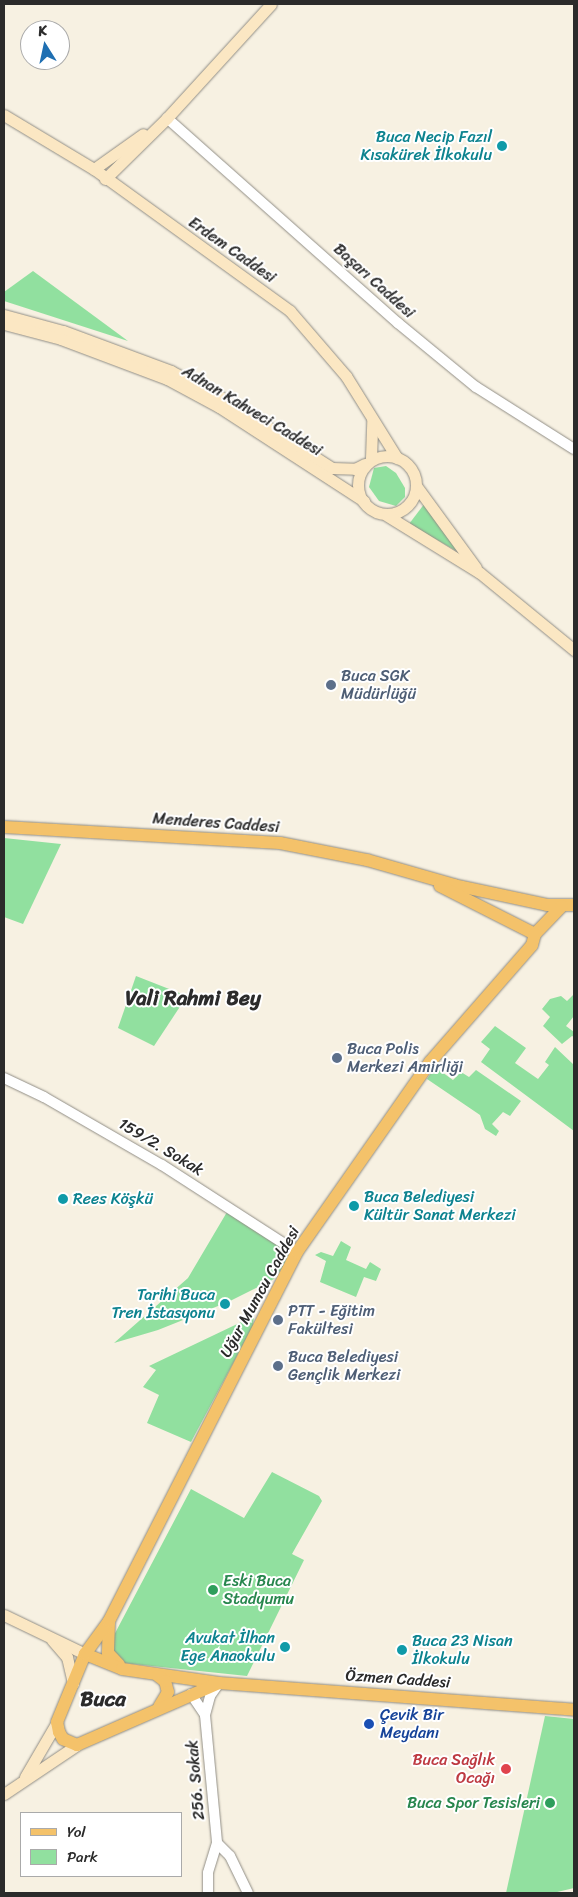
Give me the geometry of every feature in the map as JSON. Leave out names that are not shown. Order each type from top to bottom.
[{"type":"main road","points":[[105,179],[167,118],[271,4]]},
{"type":"main road","name":"Erdem Caddesi","points":[[4,115],[94,169],[105,179],[290,311],[346,376],[372,420],[387,438],[397,458]]},
{"type":"main road","points":[[94,169],[167,118]]},
{"type":"main road","name":"Adnan Kahveci Caddesi","points":[[4,315],[63,331],[171,371],[224,399],[332,468],[354,469],[368,461]]},
{"type":"main road","name":"Adnan Kahveci Caddesi","points":[[4,324],[61,339],[167,379],[219,407],[364,501]]},
{"type":"main road","points":[[372,420],[368,461],[358,482],[364,501],[480,573],[574,650]]},
{"type":"main road","points":[[368,461],[380,455],[397,458],[408,468],[417,487],[480,573]]},
{"type":"main road","points":[[386,515],[408,507],[414,500],[417,487]]},
{"type":"main road","name":"Menderes Caddesi","points":[[4,828],[280,843],[367,860],[422,877],[546,905],[568,905]]},
{"type":"main road","name":"Menderes Caddesi","points":[[422,877],[475,906],[535,934]]},
{"type":"main road","points":[[508,920],[508,907],[516,898]]},
{"type":"main road","points":[[546,905],[548,919]]},
{"type":"main road","name":"Uğur Mumcu Caddesi","points":[[23,1781],[57,1722],[85,1654],[109,1621],[297,1252],[430,1062],[527,952],[535,934],[548,919],[568,905]]},
{"type":"main road","points":[[4,1615],[85,1654]]},
{"type":"main road","name":"Uğur Mumcu Caddesi","points":[[109,1621],[108,1653],[122,1669]]},
{"type":"main road","points":[[47,1635],[67,1657],[73,1682]]},
{"type":"main road","name":"Özmen Caddesi","points":[[85,1654],[122,1669],[158,1676],[219,1683],[574,1710]]},
{"type":"main road","points":[[158,1676],[165,1681],[168,1692],[159,1707]]},
{"type":"main road","name":"Uğur Mumcu Caddesi","points":[[4,1794],[77,1745],[159,1707],[219,1683]]},
{"type":"main road","points":[[57,1722],[64,1739],[77,1745]]},
{"type":"street","name":"Başarı Caddesi","points":[[167,118],[455,370],[525,420],[574,449]]},
{"type":"street","name":"159/2. Sokak","points":[[4,1078],[44,1097],[162,1165],[297,1252]]},
{"type":"street","name":"256. Sokak","points":[[205,1715],[210,1696],[219,1683]]},
{"type":"street","name":"256. Sokak","points":[[191,1694],[200,1704],[205,1715],[216,1843],[208,1872],[208,1893]]},
{"type":"street","points":[[216,1843],[230,1856],[248,1893]]},
{"type":"green space","points":[[33,271],[128,341],[4,301],[4,292]]},
{"type":"green space","points":[[386,466],[396,473],[405,488],[405,497],[396,506],[379,501],[369,487],[374,468]]},
{"type":"green space","points":[[425,503],[460,553],[409,524]]},
{"type":"green space","points":[[4,838],[61,844],[23,924],[4,917]]},
{"type":"green space","points":[[136,976],[187,996],[154,1046],[118,1028]]},
{"type":"green space","points":[[574,994],[574,1016],[566,1026],[574,1032],[574,1037],[572,1036],[562,1044],[543,1026],[550,1017],[542,1009],[550,999],[561,996],[567,1001]]},
{"type":"green space","points":[[495,1026],[526,1048],[515,1063],[538,1079],[549,1065],[545,1062],[555,1047],[574,1065],[574,1131],[481,1062],[490,1049],[481,1042]]},
{"type":"green space","points":[[435,1067],[453,1080],[461,1072],[469,1077],[476,1070],[521,1101],[510,1116],[503,1112],[492,1124],[499,1131],[496,1136],[485,1129],[480,1115],[427,1079]]},
{"type":"green space","points":[[227,1212],[292,1255],[274,1279],[228,1302],[158,1330],[114,1343],[188,1278]]},
{"type":"green space","points":[[341,1241],[351,1247],[346,1260],[366,1269],[370,1262],[381,1269],[376,1281],[364,1277],[356,1297],[320,1282],[326,1261],[315,1255],[321,1252],[333,1256]]},
{"type":"green space","points":[[254,1316],[253,1326],[191,1442],[147,1423],[159,1395],[143,1387],[156,1370],[149,1366]]},
{"type":"green space","name":"Eski Buca Stadyumu","points":[[272,1472],[319,1496],[322,1501],[292,1554],[304,1560],[247,1676],[123,1663],[112,1651],[112,1639],[191,1489],[244,1518]]},
{"type":"green space","name":"Buca Spor Tesisleri","points":[[545,1716],[574,1719],[574,1888],[553,1893],[506,1893]]},
{"type":"place","name":"Buca Necip Fazıl Kısakürek İlkokulu","points":[[502,146]]},
{"type":"place","name":"Buca SGK Müdürlüğü","points":[[331,685]]},
{"type":"place","name":"Buca Polis Merkezi Amirliği","points":[[337,1058]]},
{"type":"place","name":"Rees Köşkü","points":[[63,1199]]},
{"type":"place","name":"Buca Belediyesi Kültür Sanat Merkezi","points":[[354,1206]]},
{"type":"place","name":"Tarihi Buca Tren İstasyonu","points":[[225,1304]]},
{"type":"place","name":"PTT - Eğitim Fakültesi","points":[[278,1320]]},
{"type":"place","name":"Buca Belediyesi Gençlik Merkezi","points":[[278,1366]]},
{"type":"place","name":"Eski Buca Stadyumu","points":[[213,1590]]},
{"type":"place","name":"Avukat İlhan Ege Anaokulu","points":[[285,1647]]},
{"type":"place","name":"Buca 23 Nisan İlkokulu","points":[[402,1650]]},
{"type":"place","name":"Çevik Bir Meydanı","points":[[369,1724]]},
{"type":"place","name":"Buca Sağlık Ocağı","points":[[506,1769]]},
{"type":"place","name":"Buca Spor Tesisleri","points":[[550,1803]]},
{"type":"district","name":"Vali Rahmi Bey","points":[[193,998]]},
{"type":"district","name":"Buca","points":[[103,1699]]}]
